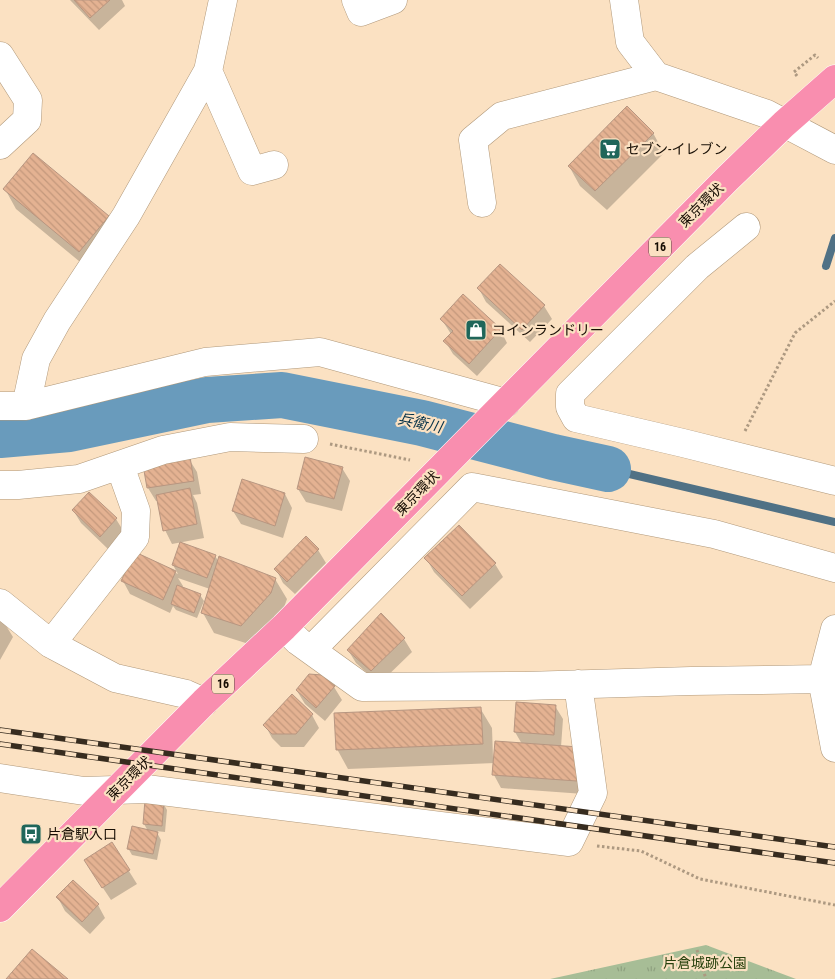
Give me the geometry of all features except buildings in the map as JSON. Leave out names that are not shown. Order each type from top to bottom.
[{"type":"highway","name":"東京環状","points":[[0,908],[204,702],[284,627],[727,179],[784,124],[835,79]]},
{"type":"street","points":[[13,406],[56,321],[126,216],[208,71],[223,0]]},
{"type":"street","points":[[356,0],[361,12],[393,0]]},
{"type":"street","points":[[624,0],[630,42],[656,76]]},
{"type":"street","points":[[0,56],[28,100],[27,120],[0,145]]},
{"type":"street","points":[[208,71],[252,171],[274,165]]},
{"type":"street","points":[[482,203],[473,140],[502,116],[656,76],[767,114],[835,150]]},
{"type":"street","points":[[746,227],[697,266],[570,394],[570,407],[576,418],[835,481]]},
{"type":"street","points":[[13,406],[205,362],[320,352],[498,411]]},
{"type":"street","points":[[0,485],[80,479],[163,450],[230,437],[304,439]]},
{"type":"street","points":[[51,644],[135,537],[136,511],[120,466]]},
{"type":"street","points":[[311,650],[472,487],[714,534],[835,568]]},
{"type":"street","points":[[0,603],[51,644],[115,678],[186,694],[204,702]]},
{"type":"street","points":[[284,627],[311,650],[362,686],[525,686],[822,680]]},
{"type":"street","points":[[835,629],[822,680],[835,748]]},
{"type":"street","points":[[0,778],[84,791],[146,789],[569,842],[593,793],[578,684]]},
{"type":"path","points":[[798,77],[794,72],[815,55]]},
{"type":"path","points":[[733,455],[795,333],[835,301]]},
{"type":"path","points":[[304,439],[409,460],[417,464]]},
{"type":"path","points":[[569,842],[641,851],[700,879],[835,905]]},
{"type":"path","points":[[698,950],[706,979]]},
{"type":"green space","name":"片倉城跡公園","points":[[706,945],[796,979],[550,979]]},
{"type":"waterway","points":[[826,266],[835,238]]},
{"type":"waterway","name":"兵衛川","points":[[0,435],[69,429],[207,400],[282,395],[422,423],[553,457],[608,469]]},
{"type":"waterway","name":"兵衛川","points":[[608,469],[835,522]]},
{"type":"railway","points":[[0,730],[835,847]]},
{"type":"railway","points":[[0,744],[835,863]]},
{"type":"place","name":"セブン-イレブン","points":[[610,149]]},
{"type":"place","name":"コインランドリー","points":[[476,330]]},
{"type":"place","name":"片倉駅入口","points":[[31,834]]}]
